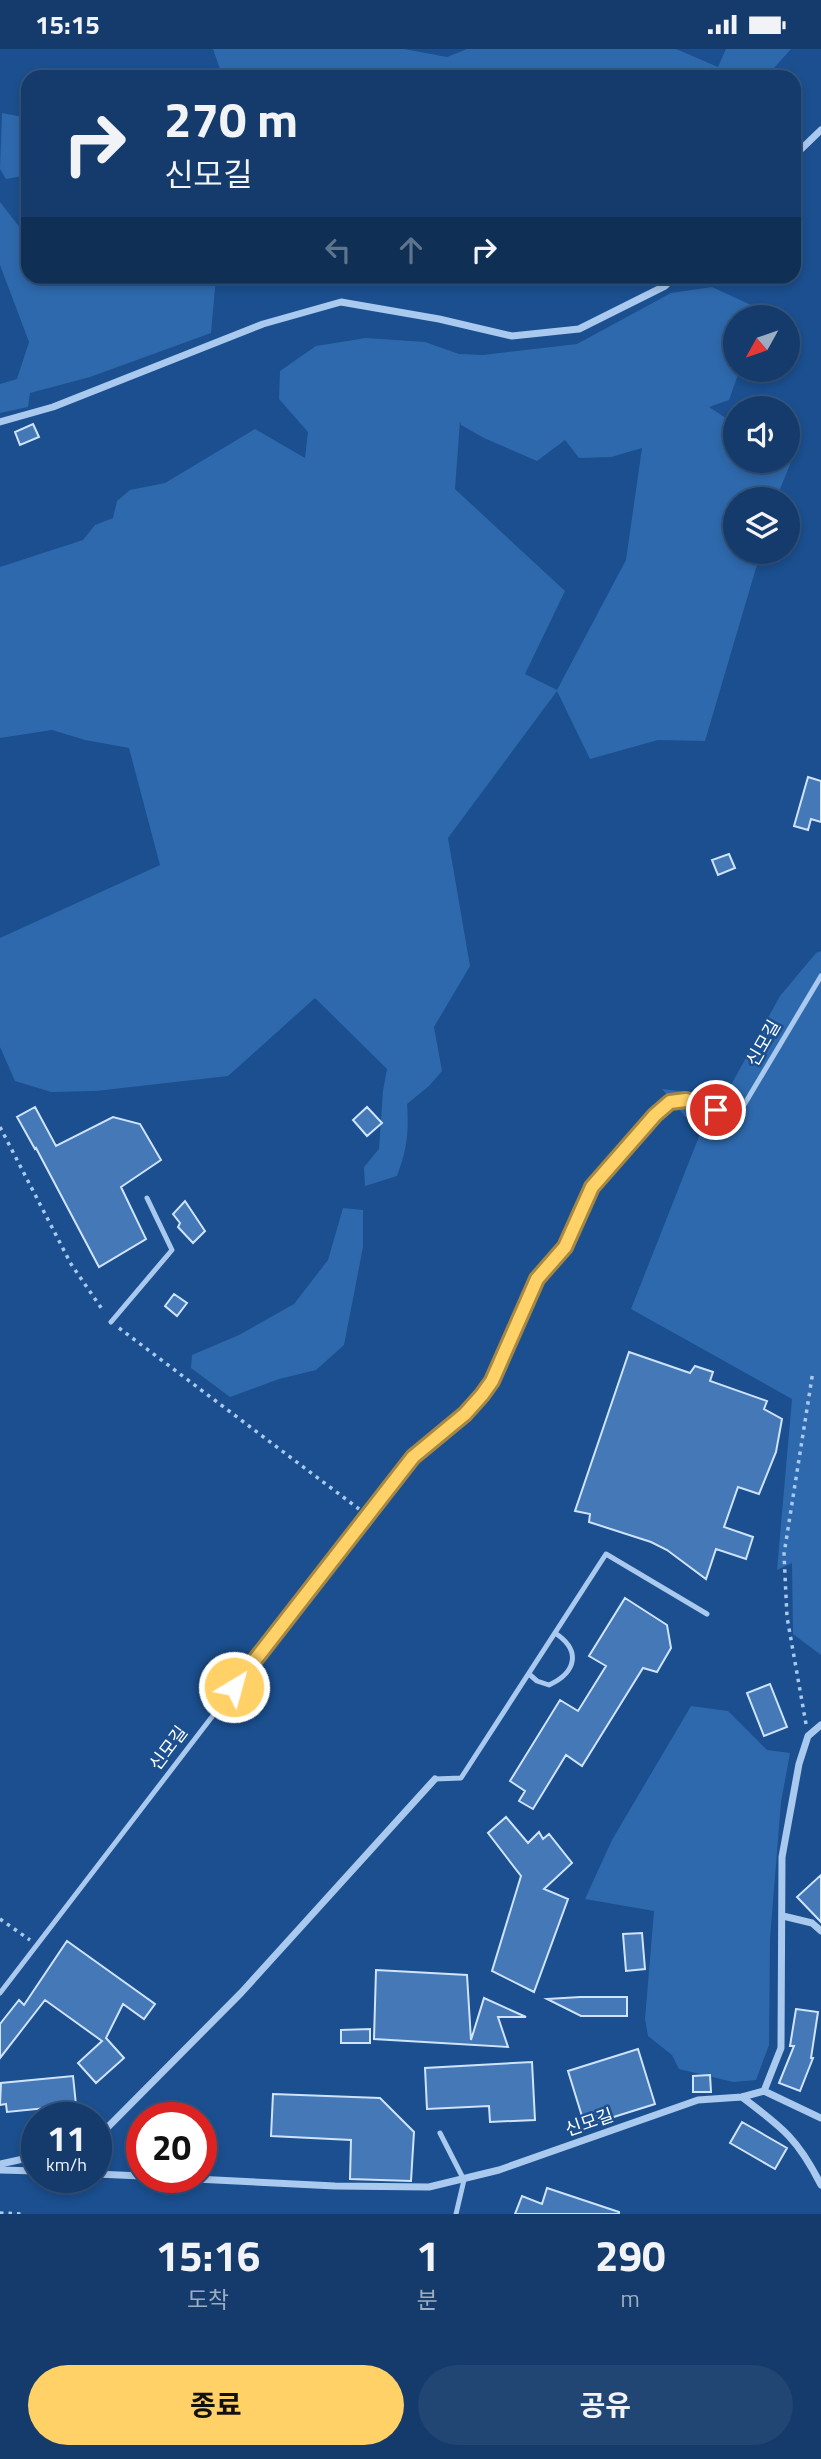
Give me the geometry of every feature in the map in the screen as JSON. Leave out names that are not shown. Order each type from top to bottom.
[{"type":"street","points":[[801,149],[821,129]]},
{"type":"street","points":[[0,422],[53,407],[263,324],[341,302],[439,319],[512,336],[579,329],[667,284]]},
{"type":"street","points":[[821,1725],[808,1736],[799,1764],[782,1857],[781,2048],[764,2091],[821,2118]]},
{"type":"street","points":[[112,2123],[241,1993],[435,1779]]},
{"type":"street","points":[[783,1916],[812,1923],[821,1931]]},
{"type":"street","name":"신모길","points":[[217,2179],[429,2187],[499,2170],[698,2100],[742,2097],[764,2091]]},
{"type":"street","points":[[742,2097],[784,2129],[807,2156],[821,2185]]},
{"type":"street","points":[[0,2164],[21,2159]]},
{"type":"street","points":[[0,2170],[21,2171]]},
{"type":"lane","name":"신모길","points":[[0,1993],[366,1514],[413,1457],[465,1414],[482,1395],[492,1381],[537,1279],[565,1247],[592,1187],[655,1115],[670,1102],[686,1100],[729,1112],[744,1105],[821,977]]},
{"type":"lane","points":[[111,1322],[172,1250],[147,1198]]},
{"type":"lane","points":[[435,1779],[461,1778],[606,1554],[707,1614]]},
{"type":"lane","points":[[529,1674],[537,1681],[550,1685],[559,1681],[573,1661],[573,1650],[568,1642],[555,1633]]},
{"type":"lane","points":[[440,2133],[464,2180],[456,2214]]},
{"type":"path","points":[[0,1128],[71,1264],[111,1322],[366,1514]]},
{"type":"path","points":[[808,1736],[787,1617],[784,1554],[813,1371]]},
{"type":"path","points":[[0,1919],[37,1945]]},
{"type":"path","points":[[0,2213],[23,2214]]},
{"type":"shaded area","points":[[213,49],[404,49],[447,57],[467,49],[676,49],[718,67],[726,49],[791,49],[772,70],[220,70]]},
{"type":"shaded area","points":[[2,113],[21,117],[21,176],[6,179],[0,169]]},
{"type":"shaded area","points":[[0,202],[21,229],[21,284],[215,284],[211,333],[90,377],[30,393],[28,407],[0,413],[0,384],[17,379],[29,342],[0,265]]},
{"type":"shaded area","points":[[712,287],[751,305],[723,305],[723,382],[735,382],[730,396],[723,396],[723,402],[709,407],[723,416],[723,473],[787,473],[781,487],[723,487],[723,564],[757,564],[705,741],[658,740],[590,759],[557,691],[448,838],[470,966],[434,1027],[442,1071],[407,1104],[407,1141],[397,1176],[365,1186],[364,1167],[379,1149],[387,1069],[315,998],[228,1076],[96,1091],[51,1092],[15,1081],[0,1047],[0,938],[160,865],[129,748],[85,740],[52,730],[0,738],[0,567],[83,540],[95,525],[113,518],[117,501],[130,490],[165,483],[255,429],[305,458],[308,432],[279,399],[280,371],[316,346],[366,338],[425,342],[459,354],[483,355],[577,344],[671,293]],"holes":[[[460,421],[461,425],[537,461],[565,440],[579,458],[611,457],[642,448],[626,560],[557,690],[525,674],[565,591],[455,489]]]},
{"type":"shaded area","points":[[821,951],[821,1655],[793,1634],[792,1563],[777,1570],[792,1399],[631,1309],[700,1134],[662,1089],[725,1096],[780,996],[816,953]]},
{"type":"shaded area","points":[[343,1208],[363,1210],[363,1247],[344,1345],[316,1370],[279,1379],[230,1397],[191,1368],[192,1355],[239,1335],[294,1304],[328,1260]]},
{"type":"shaded area","points":[[691,1706],[728,1711],[767,1750],[790,1753],[781,1802],[770,1939],[769,2045],[756,2080],[733,2082],[679,2069],[672,2055],[648,2036],[645,2019],[654,1911],[585,1899],[612,1840]]},
{"type":"building","points":[[33,424],[39,437],[20,445],[15,432]]},
{"type":"building","points":[[808,777],[821,781],[821,822],[811,819],[808,830],[794,826]]},
{"type":"building","points":[[729,854],[735,868],[718,875],[712,860]]},
{"type":"building","points":[[35,1107],[56,1146],[113,1117],[140,1124],[161,1160],[121,1187],[146,1239],[99,1267],[17,1117]]},
{"type":"building","points":[[367,1107],[382,1123],[367,1136],[353,1120]]},
{"type":"building","points":[[185,1201],[205,1231],[193,1243],[178,1227],[180,1223],[173,1214]]},
{"type":"building","points":[[174,1294],[187,1303],[177,1316],[165,1306]]},
{"type":"building","points":[[629,1352],[690,1373],[695,1366],[713,1372],[710,1381],[767,1401],[764,1409],[782,1419],[776,1452],[759,1494],[738,1487],[724,1527],[753,1537],[746,1559],[716,1549],[706,1579],[667,1550],[651,1542],[589,1522],[590,1514],[575,1511]]},
{"type":"building","points":[[625,1598],[667,1625],[671,1648],[657,1672],[643,1668],[582,1766],[566,1755],[533,1809],[519,1801],[525,1791],[510,1781],[560,1700],[578,1711],[606,1666],[589,1656]]},
{"type":"building","points":[[770,1684],[787,1727],[764,1736],[747,1693]]},
{"type":"building","points":[[506,1817],[528,1843],[539,1832],[543,1839],[549,1834],[572,1863],[544,1889],[568,1899],[534,1992],[492,1971],[521,1876],[488,1833]]},
{"type":"building","points":[[821,1875],[821,1922],[797,1897]]},
{"type":"building","points":[[642,1933],[645,1969],[626,1971],[623,1934]]},
{"type":"building","points":[[67,1941],[155,2004],[144,2019],[123,2004],[106,2038],[124,2058],[96,2083],[78,2063],[102,2041],[45,2000],[0,2058],[0,2024],[19,2000],[24,2005]]},
{"type":"building","points":[[376,1970],[467,1975],[471,2040],[484,1998],[526,2017],[498,2017],[508,2047],[374,2039]]},
{"type":"building","points":[[627,1997],[627,2016],[581,2016],[547,1999]]},
{"type":"building","points":[[796,2009],[818,2012],[813,2058],[800,2091],[779,2083],[794,2046],[790,2046]]},
{"type":"building","points":[[370,2029],[370,2043],[341,2043],[341,2030]]},
{"type":"building","points":[[638,2049],[655,2104],[585,2126],[568,2071]]},
{"type":"building","points":[[532,2062],[535,2120],[490,2122],[489,2106],[427,2109],[425,2068]]},
{"type":"building","points":[[710,2075],[711,2092],[693,2092],[693,2076]]},
{"type":"building","points":[[73,2076],[76,2102],[21,2102],[21,2111],[7,2112],[6,2104],[0,2105],[1,2083]]},
{"type":"building","points":[[273,2094],[380,2098],[414,2132],[411,2181],[350,2179],[351,2140],[271,2136]]},
{"type":"building","points":[[742,2122],[787,2148],[775,2169],[730,2143]]},
{"type":"building","points":[[547,2188],[619,2214],[515,2214],[522,2196],[542,2204]]},
{"type":"route","points":[[234,1687],[413,1457],[465,1414],[482,1395],[492,1381],[537,1279],[565,1247],[592,1187],[655,1115],[670,1102],[686,1100],[716,1110]]}]
